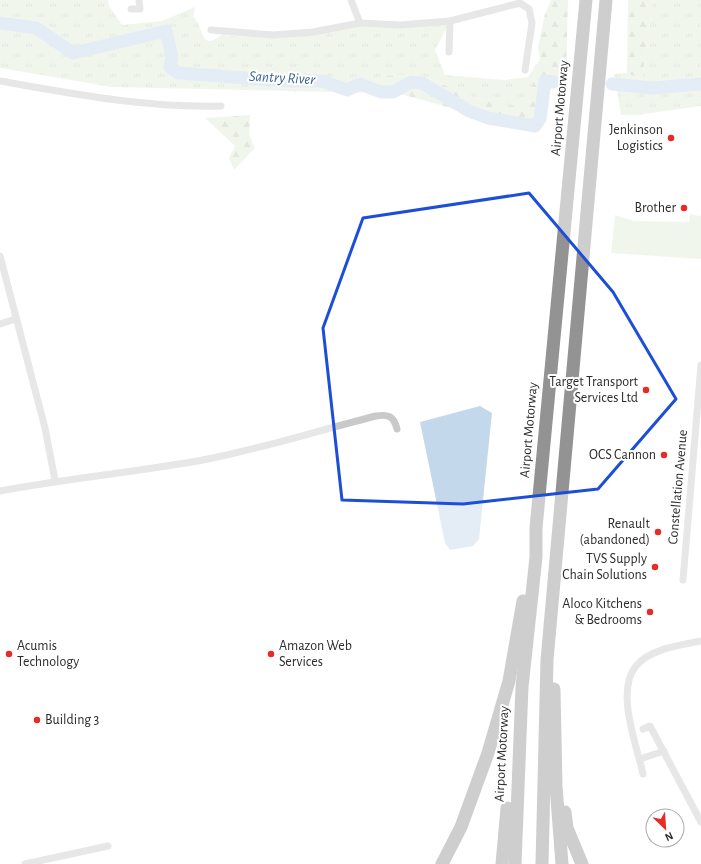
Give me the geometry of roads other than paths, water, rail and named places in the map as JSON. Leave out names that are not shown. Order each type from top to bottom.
[{"type":"highway","name":"Airport Motorway","points":[[515,864],[522,687],[536,557],[536,528],[586,0]]},
{"type":"highway","points":[[542,864],[545,714],[555,561],[606,0]]},
{"type":"highway","points":[[442,864],[461,827],[488,752],[508,681],[528,573],[531,540],[536,528]]},
{"type":"highway","points":[[555,561],[553,641],[556,786],[562,864]]},
{"type":"highway","points":[[502,864],[517,708],[522,687]]},
{"type":"highway","points":[[556,759],[567,828],[582,864]]},
{"type":"street","points":[[131,9],[140,9],[139,0]]},
{"type":"street","points":[[351,0],[360,23]]},
{"type":"street","points":[[211,30],[273,35],[313,32],[360,23],[400,25],[450,21],[520,3],[529,9],[532,23],[525,70]]},
{"type":"street","points":[[449,52],[450,21]]},
{"type":"street","points":[[0,81],[131,103],[187,107],[221,106]]},
{"type":"street","points":[[0,256],[45,428],[55,480]]},
{"type":"street","points":[[0,324],[16,319]]},
{"type":"street","name":"Constellation Avenue","points":[[683,580],[701,365]]},
{"type":"street","points":[[0,491],[55,480],[134,471],[208,459],[376,416],[385,415],[392,417],[395,421],[397,430]]},
{"type":"street","points":[[643,774],[627,702],[627,688],[630,676],[636,666],[651,655],[701,640]]},
{"type":"street","points":[[643,730],[650,726],[701,822]]},
{"type":"street","points":[[640,759],[664,751]]},
{"type":"street","points":[[25,864],[108,846]]},
{"type":"water","points":[[480,406],[492,413],[479,539],[473,546],[450,550],[445,543],[420,422]]},
{"type":"waterway","name":"Santry River","points":[[0,23],[36,28],[73,53],[166,31],[172,57],[170,67],[178,73],[287,81],[322,81],[347,90],[360,84],[381,92],[393,92],[411,82],[422,83],[469,111],[488,118],[535,126],[540,119],[545,81],[554,82]]},
{"type":"waterway","name":"Santry River","points":[[612,84],[652,88],[701,84]]},
{"type":"place","name":"Jenkinson Logistics","points":[[671,138]]},
{"type":"place","name":"Brother","points":[[684,208]]},
{"type":"place","name":"Target Transport Services Ltd","points":[[646,390]]},
{"type":"place","name":"OCS Cannon","points":[[664,455]]},
{"type":"place","name":"Renault (abandoned)","points":[[658,532]]},
{"type":"place","name":"TVS Supply Chain Solutions","points":[[655,567]]},
{"type":"place","name":"Aloco Kitchens & Bedrooms","points":[[650,612]]},
{"type":"place","name":"Acumis Technology","points":[[9,654]]},
{"type":"place","name":"Amazon Web Services","points":[[271,654]]},
{"type":"place","name":"Building 3","points":[[37,720]]}]
